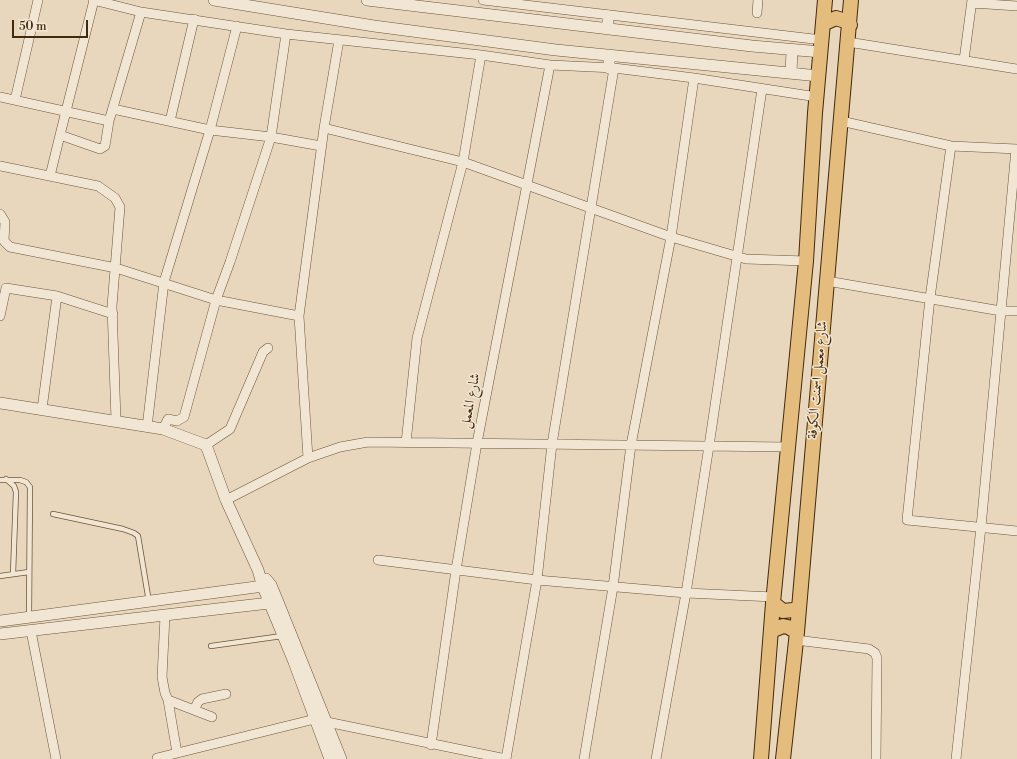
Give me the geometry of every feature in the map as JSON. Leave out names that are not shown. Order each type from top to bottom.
[{"type":"main road","name":"شارع معمل اسمنت الكوفة","points":[[761,759],[771,631],[806,260],[825,0]]},
{"type":"main road","name":"شارع معمل اسمنت الكوفة","points":[[783,759],[799,608],[851,0]]},
{"type":"main road","points":[[823,24],[836,18],[845,21],[850,25]]},
{"type":"main road","points":[[774,600],[783,611],[799,608]]},
{"type":"main road","points":[[771,631],[783,626],[788,627],[796,636]]},
{"type":"street","points":[[15,100],[38,0]]},
{"type":"street","points":[[50,176],[93,0],[141,12],[286,34],[481,55],[550,65],[612,68],[817,96]]},
{"type":"street","points":[[214,0],[268,4],[374,26],[556,50],[819,76]]},
{"type":"street","points":[[367,0],[792,50],[821,46]]},
{"type":"street","points":[[483,0],[821,46]]},
{"type":"street","points":[[756,13],[758,0]]},
{"type":"street","points":[[964,60],[972,2],[1017,6]]},
{"type":"street","points":[[60,135],[100,149],[103,148],[109,121],[141,12]]},
{"type":"street","points":[[608,16],[608,29]]},
{"type":"street","points":[[170,121],[194,19]]},
{"type":"street","points":[[147,427],[164,282],[179,238],[210,130],[237,26]]},
{"type":"street","points":[[163,429],[168,419],[177,421],[184,417],[216,300],[271,137],[286,34]]},
{"type":"street","points":[[308,458],[299,316],[321,146],[339,40]]},
{"type":"street","points":[[848,42],[1017,69]]},
{"type":"street","points":[[791,73],[792,50]]},
{"type":"street","points":[[406,443],[417,338],[463,162],[481,55]]},
{"type":"street","points":[[327,722],[431,745],[506,759],[537,580],[552,444],[612,68],[609,55]]},
{"type":"street","name":"شارع المعمل","points":[[431,745],[456,570],[477,443],[550,65]]},
{"type":"street","points":[[584,759],[613,587],[631,445],[671,237],[694,78]]},
{"type":"street","points":[[656,759],[686,593],[762,89]]},
{"type":"street","points":[[0,97],[109,121]]},
{"type":"street","points":[[113,109],[210,130],[271,137],[321,146]]},
{"type":"street","points":[[841,121],[951,146],[1016,149],[981,527],[956,759]]},
{"type":"street","points":[[324,128],[463,162],[590,206],[671,237],[746,259],[806,260]]},
{"type":"street","points":[[951,146],[930,298],[907,520],[1017,531]]},
{"type":"street","points":[[0,166],[98,186],[115,198],[120,207],[113,314],[116,420]]},
{"type":"street","points":[[0,214],[5,222],[3,248],[10,247],[116,268],[164,282],[216,300],[299,316]]},
{"type":"street","points":[[827,281],[1001,311],[1017,311]]},
{"type":"street","points":[[0,316],[6,288],[57,296],[113,314]]},
{"type":"street","points":[[42,409],[57,296]]},
{"type":"street","points":[[206,445],[230,429],[263,352],[268,348]]},
{"type":"street","points":[[0,403],[116,420],[163,429],[206,445],[226,500],[258,570],[267,586],[327,722],[341,759]]},
{"type":"street","points":[[226,500],[308,458],[340,447],[368,442],[789,447]]},
{"type":"street","points":[[378,560],[537,580],[774,600]]},
{"type":"street","points":[[0,621],[267,586]]},
{"type":"street","points":[[0,634],[274,603]]},
{"type":"street","points":[[274,603],[282,636],[330,759]]},
{"type":"street","points":[[165,616],[162,677],[168,700],[177,753]]},
{"type":"street","points":[[32,631],[56,759]]},
{"type":"street","points":[[796,636],[869,649],[875,653],[877,658],[876,759]]},
{"type":"street","points":[[194,710],[198,702],[202,699],[226,694]]},
{"type":"street","points":[[168,700],[212,717]]},
{"type":"street","points":[[157,758],[314,718]]},
{"type":"lane","points":[[6,479],[14,486],[16,492],[13,574]]},
{"type":"lane","points":[[0,480],[20,480],[26,482],[30,487],[29,618]]},
{"type":"lane","points":[[53,514],[134,533],[138,536],[149,602]]},
{"type":"lane","points":[[0,576],[29,572]]},
{"type":"lane","points":[[211,646],[282,636]]}]
